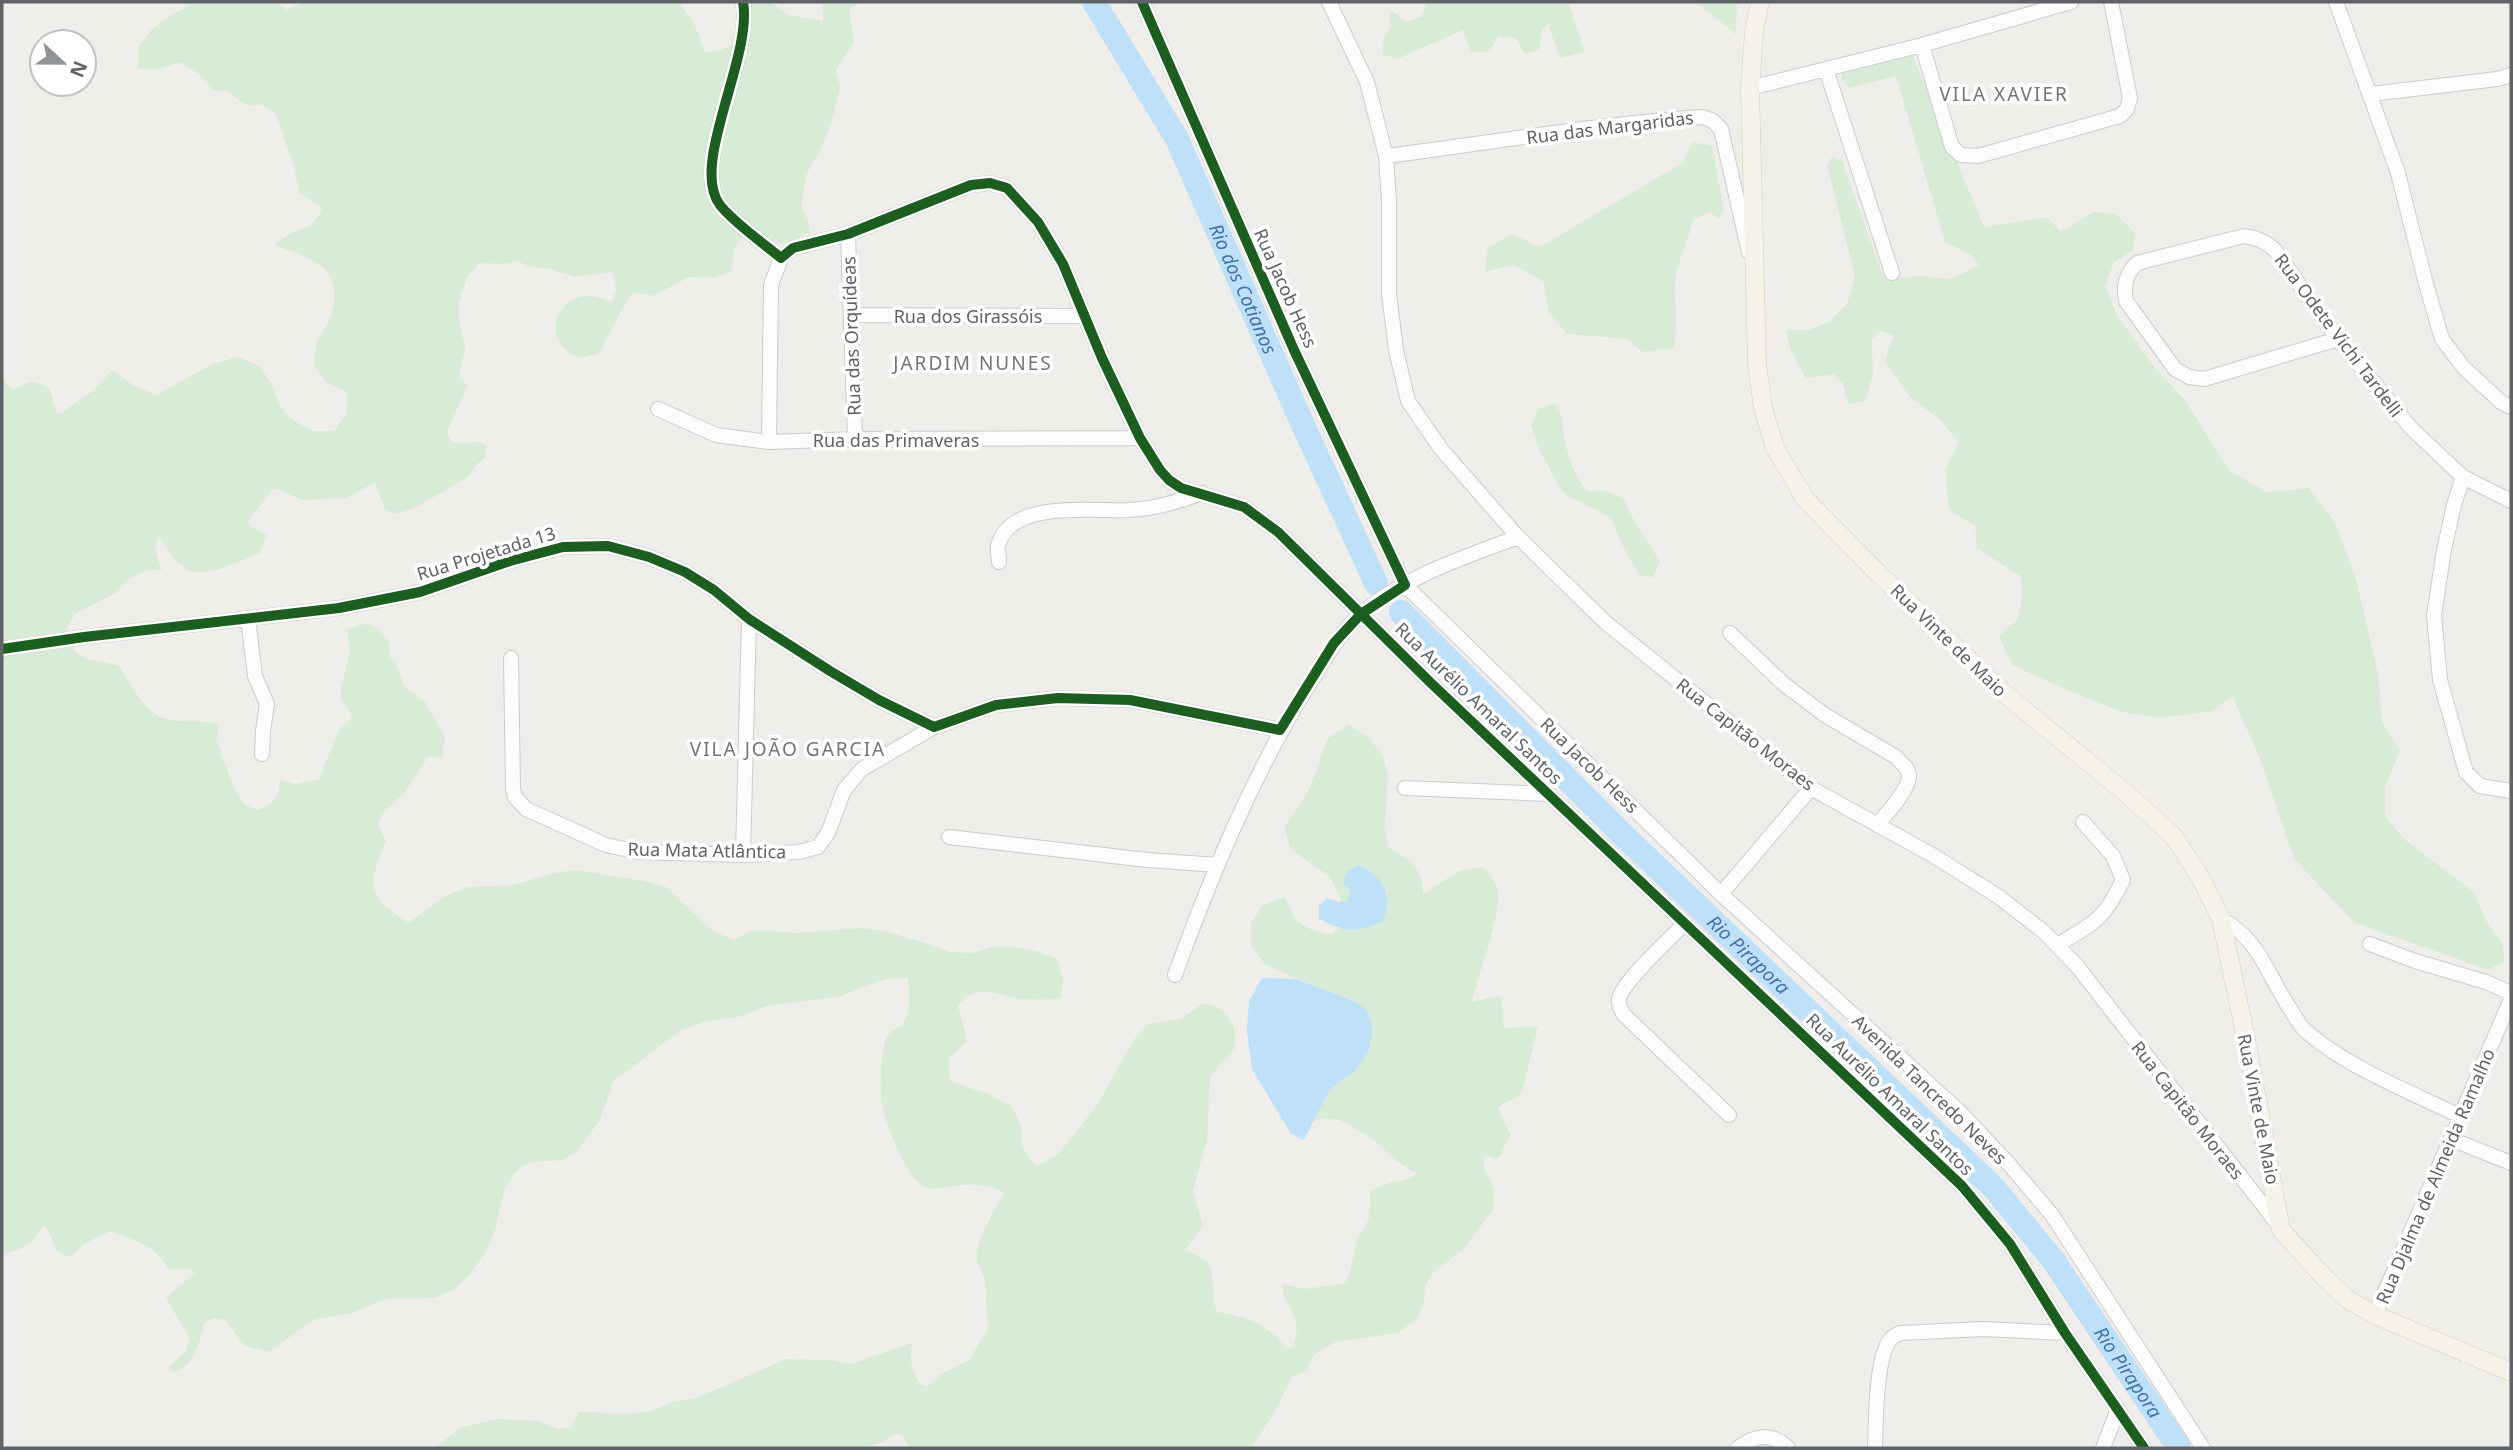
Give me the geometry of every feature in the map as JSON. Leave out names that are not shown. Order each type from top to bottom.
[{"type":"main road","name":"Rua Vinte de Maio","points":[[1760,2],[1754,32],[1750,88],[1754,277],[1757,364],[1763,408],[1775,448],[1805,499],[1876,571],[2006,695],[2127,794],[2174,837],[2199,875],[2221,919],[2281,1230]]},
{"type":"main road","name":"Rua Capitão Moraes","points":[[2281,1230],[2347,1299],[2375,1315],[2511,1372]]},
{"type":"street","points":[[743,2],[744,38],[711,165],[711,181],[713,193],[721,206],[781,258],[771,285],[769,442]]},
{"type":"street","name":"Rua Jacob Hess","points":[[1142,2],[1294,350],[1405,585],[1721,894]]},
{"type":"street","name":"Rua Capitão Moraes","points":[[1329,2],[1367,82],[1386,156],[1389,294],[1396,350],[1408,401],[1441,449],[1518,537],[1605,622],[1811,788],[1934,856],[2044,932],[2077,966],[2281,1230]]},
{"type":"street","points":[[1750,88],[1922,45],[2071,2]]},
{"type":"street","points":[[1922,45],[1952,147],[1961,155],[1978,156],[2120,116],[2127,109],[2130,98],[2111,2]]},
{"type":"street","points":[[2336,2],[2398,173],[2442,339],[2464,368],[2501,402],[2511,407]]},
{"type":"street","points":[[1826,69],[1892,273]]},
{"type":"street","points":[[2371,94],[2511,75]]},
{"type":"street","name":"Rua das Margaridas","points":[[1386,156],[1478,145],[1545,133],[1703,117],[1713,121],[1721,129],[1754,277]]},
{"type":"street","name":"Rua Aurélio Amaral Santos","points":[[781,258],[793,248],[848,234],[971,185],[989,183],[1007,188],[1038,222],[1063,264],[1102,358],[1140,438],[1169,480],[1181,488],[1244,507],[1278,532],[1684,925],[1962,1186],[2010,1244],[2065,1333],[2144,1448]]},
{"type":"street","name":"Rua das Orquídeas","points":[[848,234],[855,439]]},
{"type":"street","name":"Rua Odete Vichi Tardelli","points":[[2338,339],[2204,379],[2189,377],[2175,369],[2126,301],[2126,280],[2137,262],[2244,236],[2266,242],[2275,250],[2338,339],[2411,428],[2463,477],[2511,501]]},
{"type":"street","name":"Rua dos Girassóis","points":[[851,315],[1085,316]]},
{"type":"street","name":"Rua das Primaveras","points":[[658,409],[716,435],[769,442],[1140,438]]},
{"type":"street","points":[[2463,477],[2444,550],[2434,615],[2440,680],[2466,772],[2480,786],[2511,791]]},
{"type":"street","points":[[999,562],[998,546],[1006,529],[1022,517],[1045,512],[1156,508],[1202,493]]},
{"type":"street","points":[[1175,975],[1218,865],[1280,730],[1334,643],[1361,614],[1405,585],[1456,560],[1518,537]]},
{"type":"street","name":"Rua Projetada 13","points":[[2,649],[339,608],[420,592],[510,561],[563,547],[608,545],[649,557],[685,572],[714,590],[749,619],[830,671],[934,727]]},
{"type":"street","points":[[248,618],[255,676],[267,704],[262,731],[262,754]]},
{"type":"street","points":[[743,855],[749,619]]},
{"type":"street","points":[[1730,633],[1785,685],[1825,715],[1896,757],[1906,767],[1909,776],[1906,788],[1877,825]]},
{"type":"street","name":"Rua Mata Atlântica","points":[[511,658],[513,789],[520,805],[606,845],[638,852],[743,855],[799,852],[818,847],[828,833],[844,790],[862,769],[934,727],[996,705],[1058,698],[1130,700],[1280,730]]},
{"type":"street","points":[[1405,788],[1547,794]]},
{"type":"street","points":[[1721,894],[1811,788]]},
{"type":"street","points":[[2057,945],[2089,927],[2102,915],[2123,880],[2113,856],[2083,822]]},
{"type":"street","points":[[949,837],[1147,860],[1218,865]]},
{"type":"street","name":"Avenida Tancredo Neves","points":[[1721,894],[1961,1113],[2026,1184],[2052,1215],[2090,1270],[2203,1448]]},
{"type":"street","points":[[2221,919],[2238,927],[2250,939],[2304,1031],[2341,1056],[2460,1116]]},
{"type":"street","points":[[1684,925],[1627,984],[1619,998],[1620,1007],[1624,1015],[1729,1115]]},
{"type":"street","points":[[2370,944],[2415,961],[2486,982],[2511,993]]},
{"type":"street","name":"Rua Djalma de Almeida Ramalho","points":[[2375,1315],[2511,999]]},
{"type":"street","points":[[2451,1139],[2511,1163]]},
{"type":"street","points":[[1875,1448],[1879,1377],[1884,1353],[1891,1339],[1900,1333],[1983,1329],[2065,1333]]},
{"type":"street","points":[[2103,1448],[2118,1409]]},
{"type":"street","points":[[1738,1448],[1750,1438],[1767,1436],[1788,1448]]},
{"type":"green space","points":[[190,2],[277,2],[287,10],[300,4],[319,2],[679,2],[694,23],[705,52],[726,48],[740,38],[748,22],[750,2],[771,2],[788,15],[823,21],[823,2],[860,2],[849,9],[854,42],[836,70],[840,86],[833,117],[821,149],[807,173],[801,208],[808,220],[810,233],[778,243],[749,228],[735,247],[731,272],[713,278],[689,277],[653,296],[635,292],[628,298],[600,352],[586,357],[571,354],[559,342],[556,335],[557,319],[565,305],[580,297],[592,296],[612,302],[616,290],[613,272],[574,277],[517,261],[504,264],[479,263],[467,277],[459,303],[459,321],[465,348],[459,376],[467,386],[447,432],[452,443],[480,442],[486,445],[485,458],[468,477],[413,509],[395,514],[385,510],[375,482],[347,498],[302,500],[274,488],[248,521],[250,526],[267,535],[260,553],[218,570],[197,572],[187,569],[172,557],[159,536],[156,549],[162,570],[148,570],[129,579],[114,594],[75,614],[64,633],[75,650],[86,658],[119,666],[140,699],[161,718],[219,724],[217,741],[234,789],[245,805],[258,810],[275,799],[280,780],[296,784],[319,779],[339,729],[352,718],[340,695],[350,650],[347,630],[368,624],[378,628],[389,642],[390,657],[398,666],[403,685],[425,702],[445,737],[442,758],[428,757],[405,792],[381,815],[378,825],[386,841],[376,869],[374,889],[384,905],[409,923],[445,896],[467,887],[513,885],[554,873],[576,870],[666,887],[713,931],[734,940],[753,930],[797,933],[862,928],[885,931],[949,952],[972,953],[993,947],[1014,947],[1037,951],[1057,959],[1063,980],[1061,998],[1022,999],[979,992],[965,998],[958,1006],[967,1041],[948,1059],[951,1081],[993,1096],[1012,1107],[1022,1127],[1022,1148],[1036,1166],[1055,1156],[1071,1139],[1099,1102],[1133,1041],[1148,1024],[1181,1019],[1204,1003],[1219,1008],[1228,1016],[1234,1028],[1235,1041],[1232,1052],[1210,1077],[1207,1139],[1193,1191],[1203,1226],[1185,1250],[1209,1265],[1217,1312],[1256,1323],[1274,1334],[1287,1349],[1293,1346],[1297,1328],[1284,1296],[1283,1284],[1304,1289],[1344,1284],[1350,1272],[1357,1239],[1369,1219],[1370,1192],[1417,1174],[1395,1160],[1374,1140],[1340,1120],[1324,1118],[1296,1128],[1343,1057],[1372,1020],[1357,1004],[1265,965],[1251,945],[1251,923],[1263,905],[1285,897],[1301,924],[1314,930],[1332,935],[1347,920],[1330,877],[1291,849],[1284,828],[1309,790],[1328,738],[1349,725],[1368,737],[1382,754],[1388,775],[1385,825],[1388,847],[1408,860],[1417,870],[1423,894],[1459,871],[1483,867],[1496,885],[1498,895],[1494,925],[1472,1002],[1498,996],[1502,1000],[1504,1028],[1538,1026],[1522,1092],[1498,1108],[1511,1136],[1505,1143],[1501,1156],[1496,1159],[1486,1156],[1484,1159],[1485,1170],[1494,1188],[1494,1208],[1466,1246],[1432,1274],[1426,1284],[1418,1318],[1398,1333],[1335,1342],[1314,1355],[1307,1372],[1292,1376],[1276,1410],[1251,1448],[910,1448],[901,1434],[895,1433],[885,1441],[864,1448],[434,1448],[462,1427],[498,1419],[537,1421],[558,1429],[570,1428],[579,1412],[627,1414],[651,1411],[673,1402],[697,1398],[786,1359],[831,1360],[851,1364],[912,1343],[912,1366],[923,1386],[928,1386],[941,1374],[969,1360],[989,1327],[985,1282],[977,1254],[986,1226],[1004,1194],[985,1186],[935,1189],[926,1187],[909,1171],[893,1139],[881,1097],[882,1059],[887,1036],[902,1025],[907,1015],[908,978],[885,979],[838,997],[765,1006],[743,1016],[703,1022],[681,1030],[613,1082],[600,1120],[577,1151],[563,1160],[531,1162],[516,1171],[504,1190],[495,1231],[486,1252],[454,1290],[435,1298],[387,1299],[351,1313],[313,1320],[269,1352],[243,1345],[225,1319],[212,1318],[204,1324],[191,1359],[174,1373],[169,1367],[186,1351],[190,1339],[166,1298],[195,1272],[188,1269],[168,1269],[151,1248],[110,1231],[84,1244],[74,1255],[65,1256],[56,1250],[48,1229],[43,1227],[26,1246],[2,1253],[2,378],[12,390],[31,382],[50,389],[56,412],[60,414],[94,390],[112,370],[133,385],[156,395],[215,363],[238,357],[259,366],[272,384],[279,405],[293,420],[313,431],[334,431],[347,413],[347,392],[327,383],[313,365],[317,343],[329,321],[334,302],[334,288],[330,277],[313,261],[273,245],[311,225],[322,211],[320,206],[299,193],[294,166],[275,113],[260,104],[252,106],[243,103],[227,91],[214,91],[199,74],[180,62],[159,69],[138,69],[138,48],[152,29],[189,6]]},
{"type":"green space","points":[[1427,2],[1568,2],[1585,52],[1560,58],[1548,24],[1542,30],[1539,50],[1525,54],[1516,38],[1498,37],[1489,51],[1470,52],[1463,30],[1397,59],[1382,54],[1384,37],[1391,28],[1390,10],[1406,21],[1422,17]]},
{"type":"green space","points":[[1696,2],[1737,2],[1736,34]]},
{"type":"green space","points":[[1912,54],[1984,227],[2047,217],[2061,232],[2093,212],[2116,214],[2135,233],[2134,250],[2114,262],[2105,286],[2117,316],[2156,369],[2184,399],[2229,470],[2267,492],[2309,488],[2335,523],[2356,579],[2379,679],[2382,723],[2400,750],[2385,788],[2385,816],[2404,839],[2474,892],[2486,921],[2503,945],[2504,961],[2489,970],[2355,923],[2294,859],[2259,756],[2232,696],[2213,711],[2160,718],[2122,712],[2012,665],[1999,636],[2018,619],[2022,596],[2021,577],[1977,548],[1975,526],[1949,510],[1945,469],[1959,442],[1939,419],[1910,397],[1885,362],[1893,335],[1880,331],[1872,339],[1873,374],[1865,401],[1848,404],[1843,384],[1833,374],[1806,378],[1791,351],[1786,330],[1810,330],[1830,321],[1847,304],[1855,277],[1827,165],[1832,157],[1842,161],[1883,276],[1894,279],[1919,276],[1951,279],[1979,265],[1971,255],[1945,242],[1896,76],[1849,88],[1842,79],[1842,69]]},
{"type":"green space","points":[[1692,142],[1712,146],[1724,210],[1718,219],[1710,212],[1694,219],[1676,279],[1674,348],[1642,352],[1628,339],[1567,334],[1548,311],[1544,282],[1515,265],[1485,272],[1488,248],[1512,234],[1540,247],[1684,162]]},
{"type":"green space","points":[[1555,403],[1562,417],[1566,446],[1578,478],[1586,490],[1604,491],[1624,498],[1634,521],[1660,561],[1653,577],[1640,576],[1620,541],[1611,518],[1563,493],[1540,451],[1531,426],[1538,409]]},
{"type":"water","points":[[1359,865],[1375,876],[1384,888],[1387,902],[1383,921],[1351,930],[1319,919],[1319,905],[1327,898],[1339,902],[1347,901],[1351,891],[1343,884],[1347,872]]},
{"type":"water","points":[[1262,978],[1296,979],[1356,1002],[1368,1012],[1373,1030],[1368,1052],[1355,1071],[1330,1089],[1304,1140],[1291,1134],[1252,1069],[1247,1031],[1249,1001]]},
{"type":"waterway","name":"Rio dos Cotianos","points":[[1094,2],[1177,139],[1376,583]]},
{"type":"waterway","name":"Rio Pirapora","points":[[1401,612],[1623,835],[1994,1188],[2053,1260],[2179,1448]]},
{"type":"cycle path","points":[[743,2],[744,25],[712,164],[712,187],[725,211],[781,258],[793,248],[848,234],[971,185],[990,183],[1007,188],[1038,222],[1063,264],[1102,358],[1140,438],[1169,480],[1181,488],[1244,507],[1278,532],[1433,685],[1962,1186],[2010,1244],[2065,1333],[2144,1448]]},
{"type":"cycle path","points":[[2,649],[339,608],[420,592],[510,561],[563,547],[608,546],[649,557],[685,572],[714,590],[749,619],[830,671],[879,700],[934,727],[996,705],[1058,698],[1130,700],[1280,730],[1334,643],[1361,614],[1405,585],[1294,350],[1142,2]]},
{"type":"district","name":"VILA XAVIER","points":[[2004,94]]},
{"type":"district","name":"JARDIM NUNES","points":[[973,363]]},
{"type":"district","name":"VILA JOÃO GARCIA","points":[[788,749]]}]
